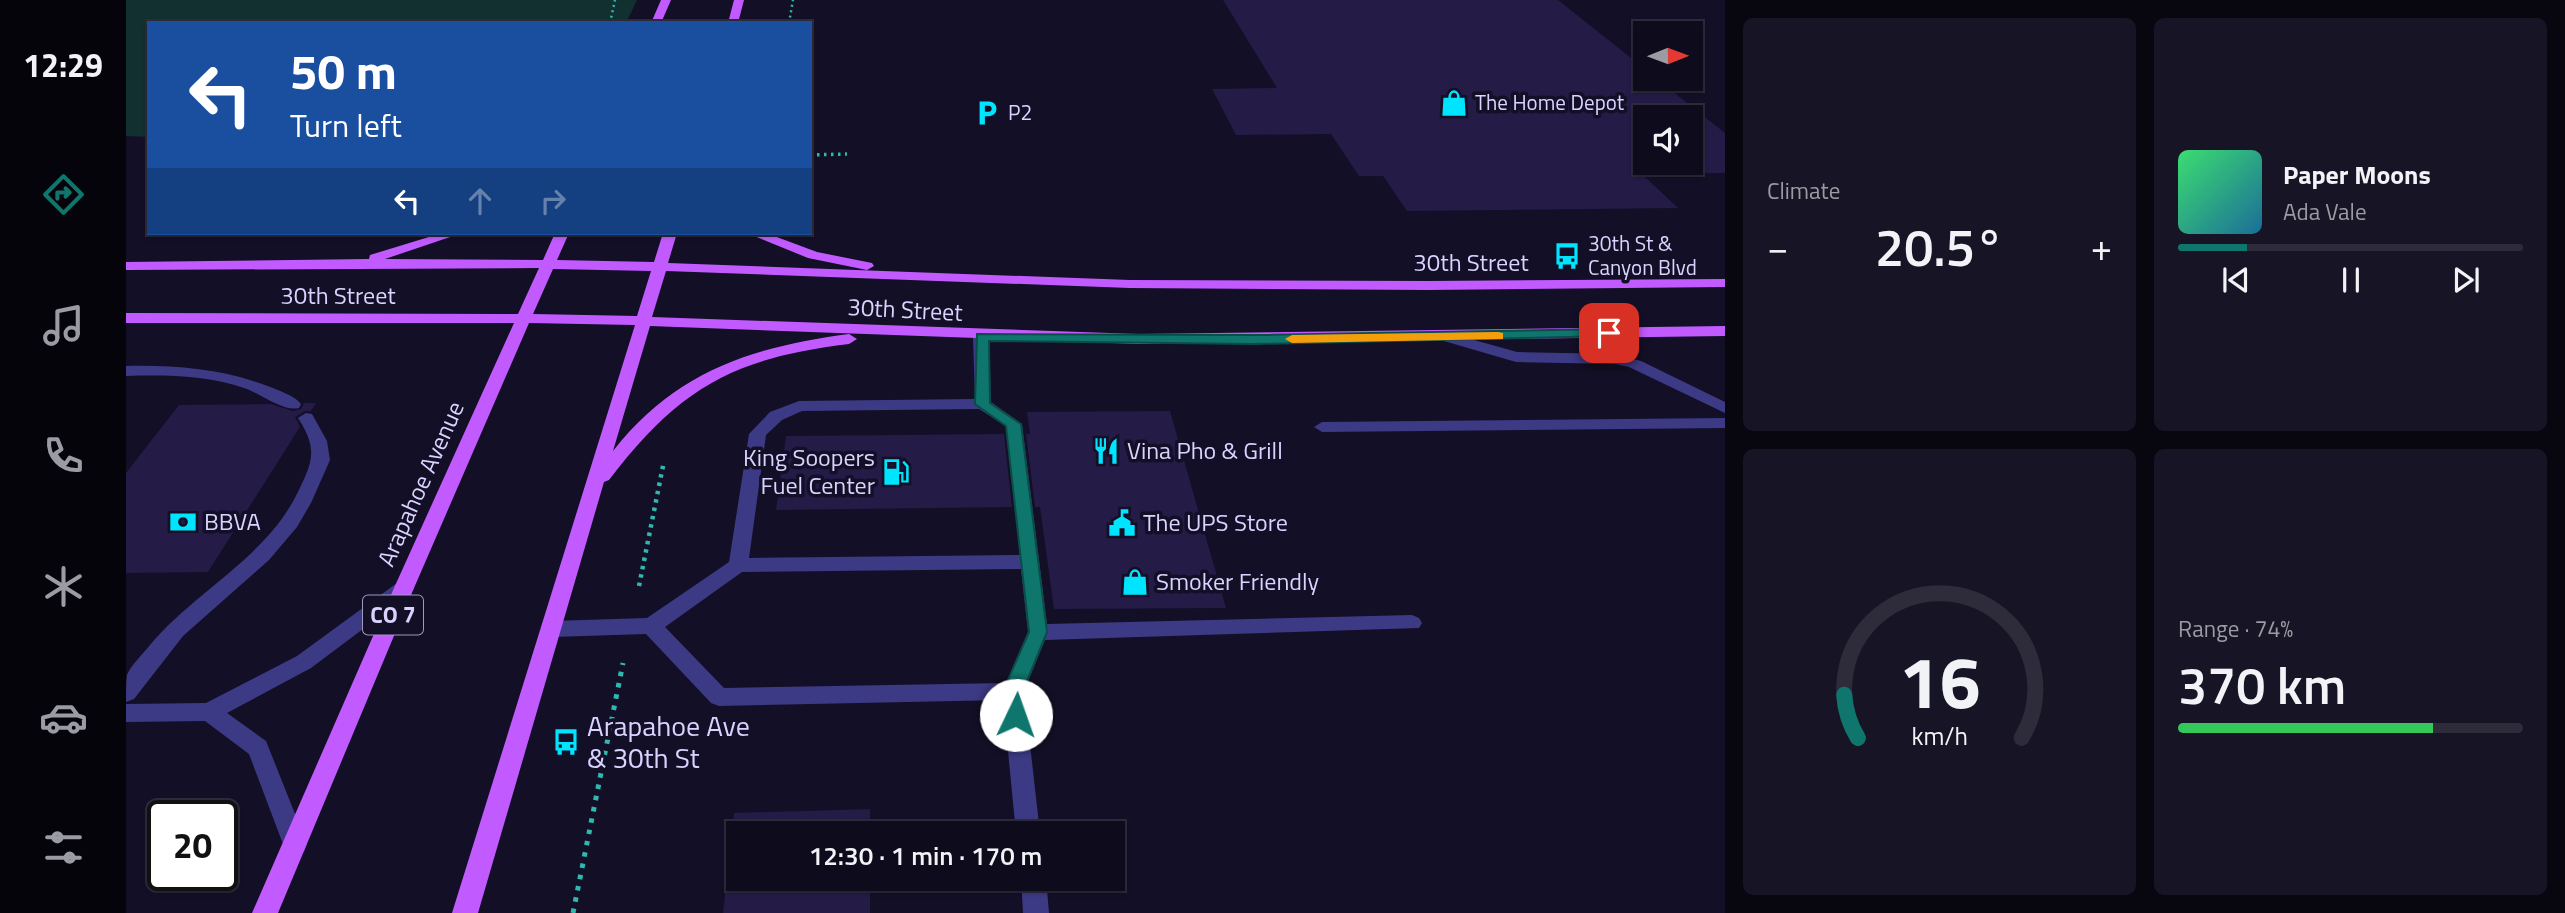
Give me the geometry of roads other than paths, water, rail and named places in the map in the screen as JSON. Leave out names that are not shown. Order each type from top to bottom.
[{"type":"main road","points":[[657,21],[666,0]]},
{"type":"main road","points":[[734,21],[739,0]]},
{"type":"main road","points":[[347,264],[449,235]]},
{"type":"main road","name":"Arapahoe Avenue","points":[[265,913],[404,588],[561,235]]},
{"type":"main road","points":[[465,913],[669,235]]},
{"type":"main road","points":[[759,235],[825,258],[957,280]]},
{"type":"main road","name":"30th Street","points":[[126,266],[548,264],[660,266],[957,280],[1305,286],[1725,283]]},
{"type":"main road","name":"30th Street","points":[[126,318],[643,321],[982,337],[1213,340],[1449,338],[1725,331]]},
{"type":"main road","points":[[592,491],[641,426],[675,395],[713,373],[804,345],[905,334]]},
{"type":"lane","points":[[982,337],[983,404]]},
{"type":"lane","points":[[1449,338],[1516,357],[1615,359],[1634,364],[1725,408]]},
{"type":"lane","points":[[126,693],[149,660],[178,628],[227,589],[284,532],[306,495],[321,458],[319,439],[300,411],[238,380],[210,373],[132,370]]},
{"type":"lane","points":[[738,565],[758,435],[776,416],[799,406],[983,404],[1014,424],[1038,632],[1013,691],[1027,821]]},
{"type":"lane","points":[[1322,427],[1725,423]]},
{"type":"lane","points":[[552,629],[652,626],[738,565],[1030,562]]},
{"type":"lane","points":[[126,713],[209,712],[304,662],[404,588]]},
{"type":"lane","points":[[1038,632],[1412,623]]},
{"type":"lane","points":[[652,626],[719,697],[1013,691]]},
{"type":"lane","points":[[209,712],[258,748],[295,844]]},
{"type":"lane","points":[[1034,891],[1037,913]]},
{"type":"place","name":"The Home Depot","points":[[1454,103]]},
{"type":"place","name":"P2","points":[[987,113]]},
{"type":"place","name":"30th St & Canyon Blvd","points":[[1567,256]]},
{"type":"place","name":"Vina Pho & Grill","points":[[1106,451]]},
{"type":"place","name":"King Soopers Fuel Center","points":[[896,472]]},
{"type":"place","name":"BBVA","points":[[183,522]]},
{"type":"place","name":"The UPS Store","points":[[1122,523]]},
{"type":"place","name":"Smoker Friendly","points":[[1135,582]]},
{"type":"place","name":"Arapahoe Ave & 30th St","points":[[566,742]]}]
